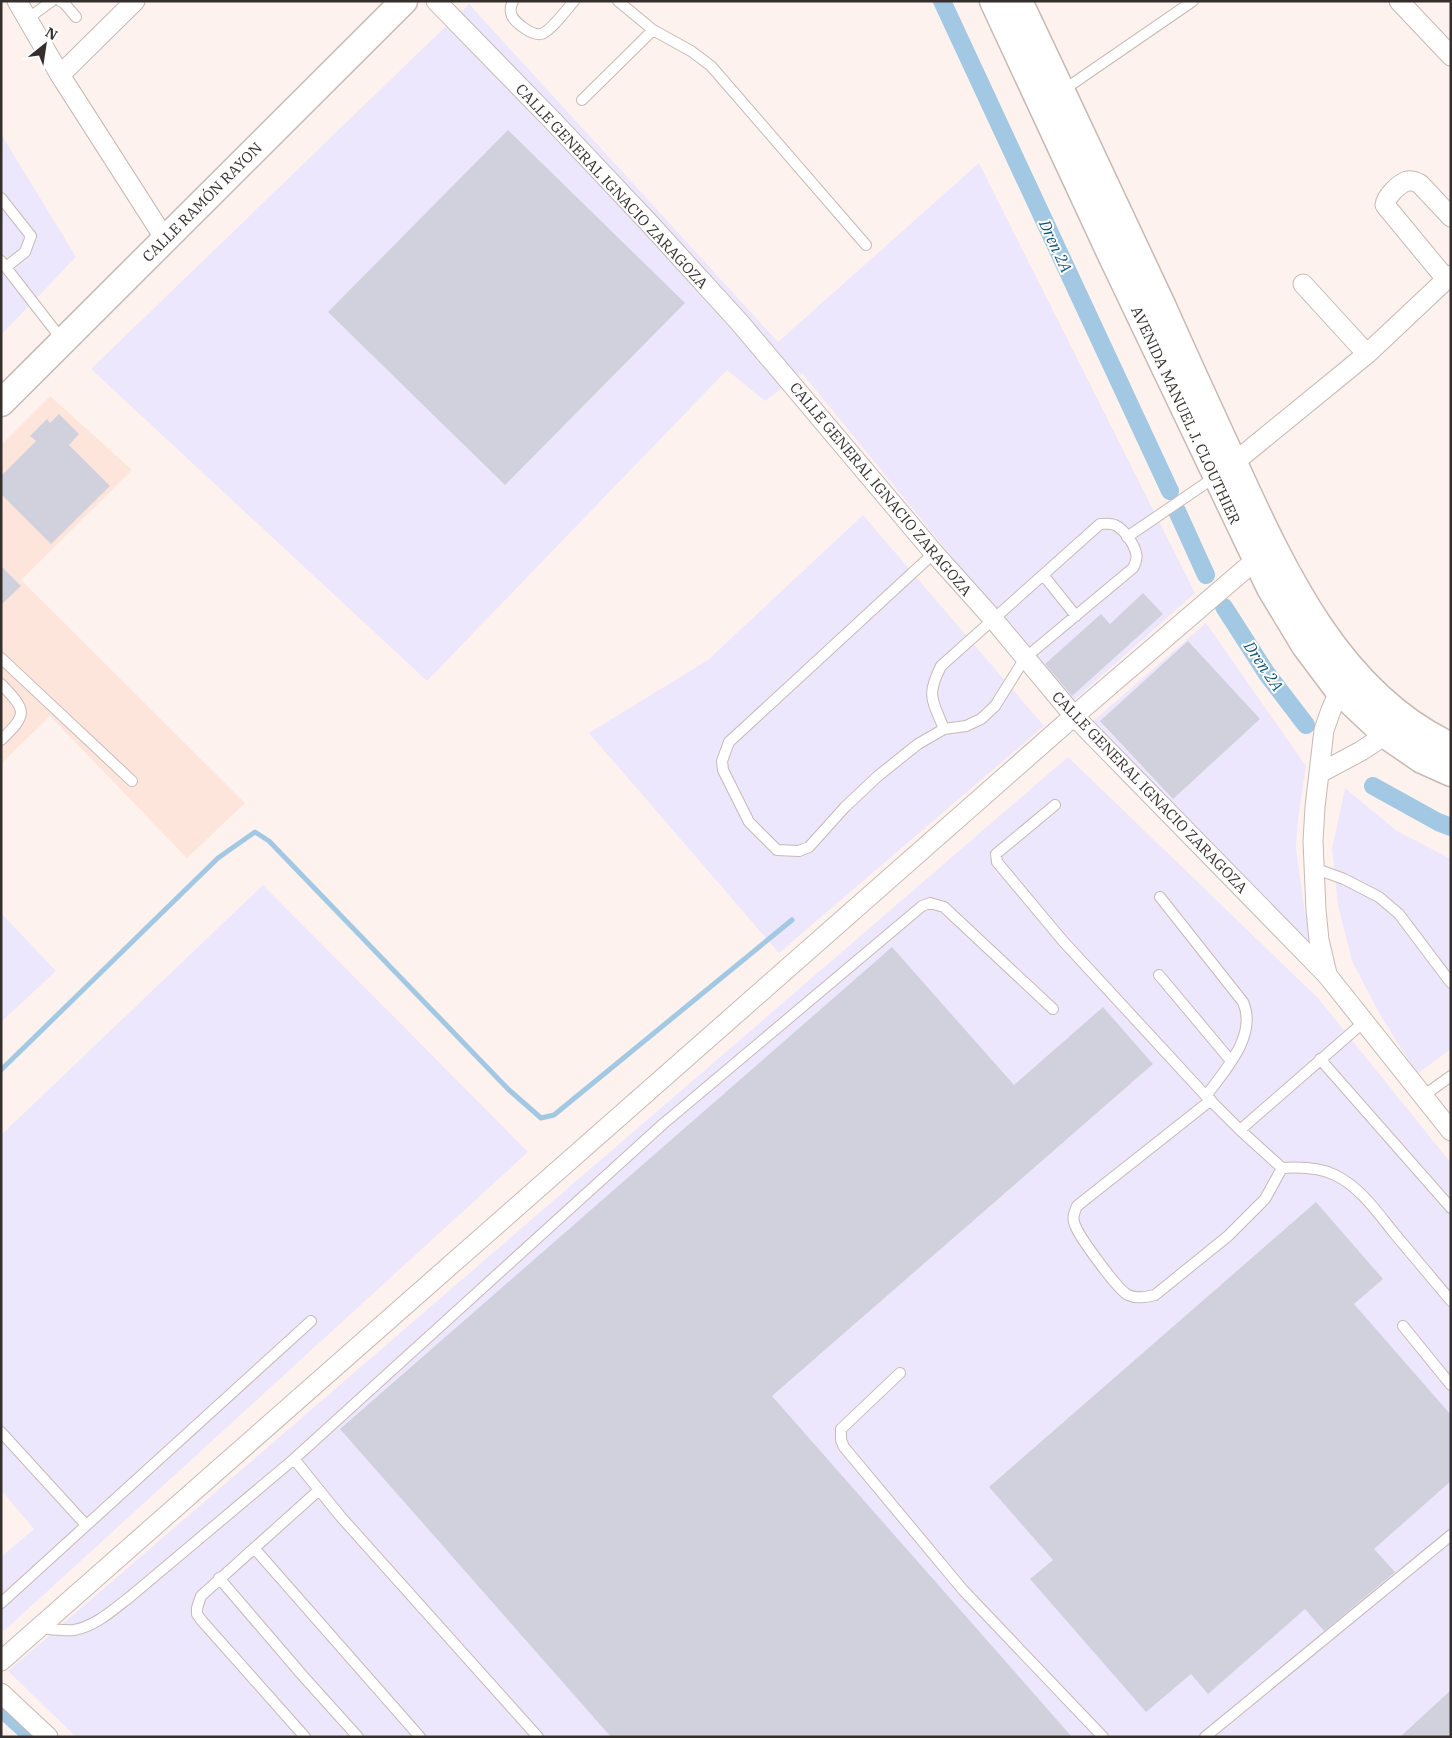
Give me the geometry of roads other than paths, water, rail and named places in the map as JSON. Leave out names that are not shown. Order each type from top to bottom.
[{"type":"main road","name":"CALLE RAMÓN RAYON","points":[[1,403],[404,1]]},
{"type":"main road","name":"AVENIDA MANUEL J. CLOUTHIER","points":[[993,1],[1051,97],[1264,553],[1324,633],[1345,679],[1378,698],[1396,728],[1422,760],[1451,773]]},
{"type":"main road","name":"AVENIDA MANUEL J. CLOUTHIER","points":[[1019,1],[1051,97]]},
{"type":"main road","name":"AVENIDA MANUEL J. CLOUTHIER","points":[[1396,728],[1451,746]]},
{"type":"street","points":[[17,1],[60,75],[165,239]]},
{"type":"street","points":[[60,75],[135,1]]},
{"type":"street","name":"CALLE GENERAL IGNACIO ZARAGOZA","points":[[436,1],[559,127],[714,295],[815,410],[934,553],[994,620],[1074,716],[1327,975],[1451,1131]]},
{"type":"street","points":[[1399,1],[1451,56]]},
{"type":"street","points":[[1225,470],[1367,354],[1448,277],[1385,205],[1388,196],[1406,182],[1414,181],[1420,184],[1451,217]]},
{"type":"street","points":[[1303,284],[1367,354]]},
{"type":"street","points":[[4,1655],[39,1628],[1074,716],[1264,553]]},
{"type":"street","points":[[1327,975],[1319,940],[1316,910],[1313,841],[1315,807],[1324,730],[1345,679]]},
{"type":"street","points":[[1320,774],[1396,728]]},
{"type":"street","points":[[1,1694],[48,1737]]},
{"type":"lane","points":[[27,19],[52,1]]},
{"type":"lane","points":[[60,1],[64,3],[76,18]]},
{"type":"lane","points":[[513,1],[510,10],[511,15],[533,34],[541,34],[547,31],[574,1]]},
{"type":"lane","points":[[618,1],[653,30],[691,51],[711,66],[866,245]]},
{"type":"lane","points":[[1051,97],[1193,1]]},
{"type":"lane","points":[[582,100],[653,30]]},
{"type":"lane","points":[[1,198],[31,236],[25,252],[4,264],[63,341]]},
{"type":"lane","points":[[1127,537],[1225,470]]},
{"type":"lane","points":[[934,553],[729,742],[722,761],[723,770],[749,822],[776,850],[799,851],[809,847],[845,806],[878,776],[918,744],[944,729],[966,726],[981,719],[995,706],[1025,658],[1133,568],[1137,554],[1127,537],[1115,525],[1100,524],[941,666],[932,685],[931,697],[944,729]]},
{"type":"lane","points":[[1044,576],[1076,616]]},
{"type":"lane","points":[[1,658],[132,781]]},
{"type":"lane","points":[[1,684],[16,699],[22,712],[19,722],[1,740]]},
{"type":"lane","points":[[1055,805],[996,854],[997,862],[1062,941],[1240,1130],[1282,1168],[1304,1167],[1333,1174],[1346,1181],[1364,1197],[1451,1300]]},
{"type":"lane","points":[[1314,868],[1362,887],[1386,903],[1399,914],[1451,982]]},
{"type":"lane","points":[[1160,897],[1244,1002],[1247,1011],[1245,1035],[1208,1098],[1077,1206],[1074,1214],[1075,1227],[1097,1259],[1126,1294],[1144,1298],[1155,1295],[1221,1242],[1265,1199],[1282,1168]]},
{"type":"lane","points":[[39,1628],[74,1630],[89,1625],[131,1596],[294,1459],[663,1124],[922,906],[930,903],[944,907],[1053,1009]]},
{"type":"lane","points":[[1159,975],[1231,1061]]},
{"type":"lane","points":[[1240,1130],[1364,1021]]},
{"type":"lane","points":[[1320,1059],[1451,1208]]},
{"type":"lane","points":[[1423,1096],[1451,1076]]},
{"type":"lane","points":[[1,1603],[311,1321]]},
{"type":"lane","points":[[1403,1326],[1451,1385]]},
{"type":"lane","points":[[900,1373],[841,1428],[840,1434],[844,1447],[963,1590],[1103,1737]]},
{"type":"lane","points":[[1,1432],[86,1525]]},
{"type":"lane","points":[[294,1459],[341,1517],[538,1737]]},
{"type":"lane","points":[[305,1737],[197,1614],[197,1603],[201,1596],[219,1578],[319,1490]]},
{"type":"lane","points":[[1205,1737],[1451,1534]]},
{"type":"lane","points":[[254,1548],[420,1737]]},
{"type":"lane","points":[[219,1578],[358,1737]]},
{"type":"waterway","name":"Dren 2A","points":[[942,1],[1170,491]]},
{"type":"waterway","name":"Dren 2A","points":[[1177,511],[1206,575]]},
{"type":"waterway","name":"Dren 2A","points":[[1224,607],[1267,674],[1306,725]]},
{"type":"waterway","name":"Dren 2A","points":[[1373,786],[1438,822],[1451,827]]},
{"type":"waterway","points":[[1,1070],[218,858],[255,832],[269,841],[509,1090],[541,1118],[554,1115],[792,920]]},
{"type":"waterway","points":[[1,1708],[33,1737]]}]
